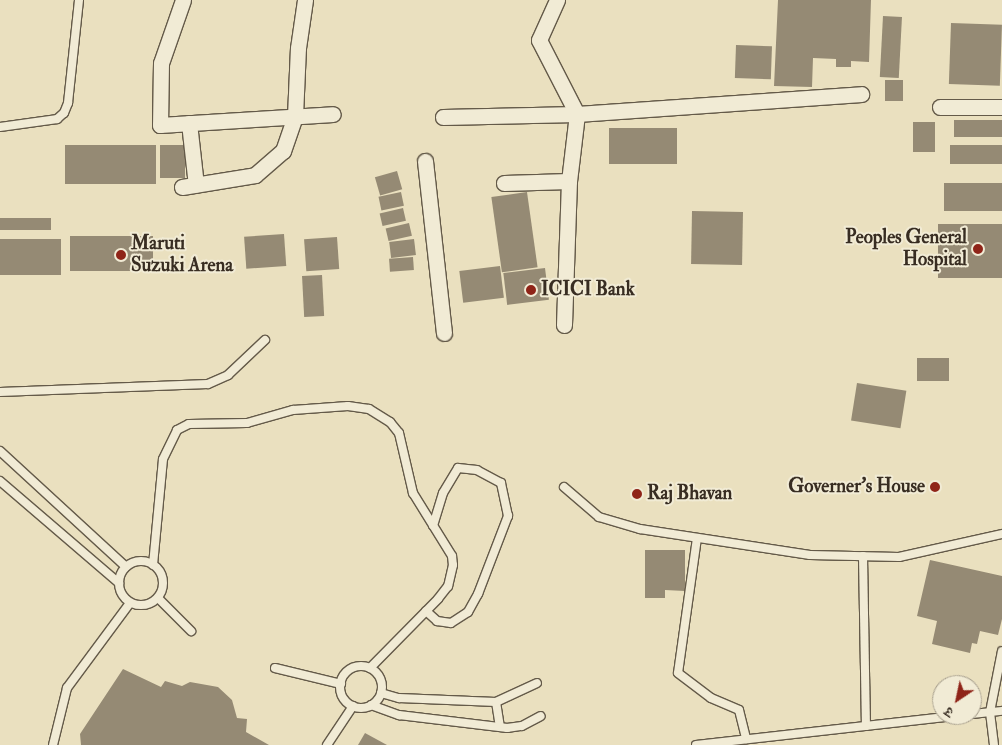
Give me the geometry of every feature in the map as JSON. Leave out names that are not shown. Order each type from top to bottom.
[{"type":"street","points":[[183,0],[161,63],[160,125],[333,114]]},
{"type":"street","points":[[189,123],[189,186],[255,175],[283,151],[295,116],[298,48],[305,0]]},
{"type":"street","points":[[557,0],[540,40],[577,114],[569,181],[564,325]]},
{"type":"street","points":[[443,117],[577,114],[861,94]]},
{"type":"street","points":[[940,107],[1002,107]]},
{"type":"street","points":[[425,161],[444,333]]},
{"type":"street","points":[[504,183],[569,181]]},
{"type":"lane","points":[[0,126],[57,119],[64,113],[68,103],[79,0]]},
{"type":"lane","points":[[0,392],[208,384],[228,375],[265,340]]},
{"type":"lane","points":[[153,565],[163,459],[177,430],[189,424],[247,423],[293,410],[348,406],[369,409],[390,422],[399,434],[413,493],[452,556],[453,565],[448,586],[426,611],[370,668],[353,668],[341,684],[343,697],[353,706],[371,705],[399,714],[500,727],[522,726],[541,716]]},
{"type":"lane","points":[[0,451],[126,567]]},
{"type":"lane","points":[[426,611],[438,621],[451,623],[468,612],[478,594],[508,516],[501,483],[477,470],[458,468],[443,494],[433,526]]},
{"type":"lane","points":[[0,481],[119,583]]},
{"type":"lane","points":[[564,487],[599,517],[640,529],[810,555],[899,557],[1002,534]]},
{"type":"lane","points":[[697,538],[678,673],[711,698],[739,710],[746,739]]},
{"type":"lane","points":[[863,556],[866,726]]},
{"type":"lane","points":[[138,561],[153,565],[162,576],[162,591],[158,598],[145,605],[130,603],[120,593],[119,583],[126,567],[138,561]]},
{"type":"lane","points":[[158,598],[191,631]]},
{"type":"lane","points":[[53,745],[67,688],[130,603]]},
{"type":"lane","points":[[994,745],[990,712],[1002,651]]},
{"type":"lane","points":[[275,668],[341,684]]},
{"type":"lane","points":[[370,668],[382,682],[381,693],[371,705]]},
{"type":"lane","points":[[381,693],[399,698],[496,702],[537,683]]},
{"type":"lane","points":[[496,702],[500,727]]},
{"type":"lane","points":[[327,745],[353,706]]},
{"type":"lane","points":[[982,713],[1002,711]]},
{"type":"lane","points":[[696,745],[932,719]]},
{"type":"building","points":[[778,0],[871,0],[869,62],[851,61],[851,67],[836,67],[836,59],[813,58],[812,87],[774,86]]},
{"type":"building","points":[[883,16],[902,17],[899,78],[880,77]]},
{"type":"building","points":[[951,23],[1002,25],[1000,86],[949,84]]},
{"type":"building","points":[[736,45],[772,46],[771,79],[735,78]]},
{"type":"building","points":[[885,80],[903,80],[903,101],[885,101]]},
{"type":"building","points":[[954,120],[1002,120],[1002,137],[954,137]]},
{"type":"building","points":[[913,122],[935,122],[935,152],[913,152]]},
{"type":"building","points":[[609,128],[677,128],[677,164],[609,164]]},
{"type":"building","points":[[65,145],[156,145],[156,184],[65,184]]},
{"type":"building","points":[[160,145],[185,145],[185,178],[160,178]]},
{"type":"building","points":[[950,145],[1002,145],[1002,164],[950,164]]},
{"type":"building","points":[[397,171],[402,189],[380,196],[375,177]]},
{"type":"building","points":[[944,183],[1002,183],[1002,211],[944,211]]},
{"type":"building","points":[[401,192],[404,206],[381,210],[379,197]]},
{"type":"building","points":[[527,192],[538,267],[502,272],[491,197]]},
{"type":"building","points":[[403,208],[406,221],[383,226],[380,213]]},
{"type":"building","points":[[692,211],[743,212],[742,265],[691,264]]},
{"type":"building","points":[[0,218],[51,218],[51,230],[0,230]]},
{"type":"building","points":[[409,223],[412,236],[389,241],[386,228]]},
{"type":"building","points":[[938,224],[1002,224],[1002,278],[938,278]]},
{"type":"building","points":[[284,234],[286,266],[246,269],[244,237]]},
{"type":"building","points":[[70,236],[153,236],[153,271],[70,271]]},
{"type":"building","points":[[337,237],[339,269],[306,271],[304,239]]},
{"type":"building","points":[[0,239],[61,239],[61,275],[0,275]]},
{"type":"building","points":[[414,239],[416,255],[391,258],[389,242]]},
{"type":"building","points":[[413,257],[414,270],[390,272],[389,259]]},
{"type":"building","points":[[500,266],[504,298],[463,303],[459,271]]},
{"type":"building","points":[[545,268],[549,300],[507,305],[503,273]]},
{"type":"building","points":[[322,275],[324,316],[304,317],[302,276]]},
{"type":"building","points":[[917,358],[949,358],[949,381],[917,381]]},
{"type":"building","points":[[857,383],[906,391],[900,428],[851,421]]},
{"type":"building","points":[[645,550],[685,550],[685,591],[665,590],[665,598],[645,598]]},
{"type":"building","points":[[930,560],[1002,576],[1002,619],[998,635],[980,631],[977,644],[972,643],[970,653],[932,644],[937,621],[917,616]]},
{"type":"building","points":[[123,669],[161,687],[165,681],[182,686],[190,682],[218,687],[232,700],[237,718],[247,719],[246,732],[269,745],[81,745],[80,734]]},
{"type":"building","points":[[365,733],[387,745],[358,745]]},
{"type":"place","name":"Peoples General Hospital","points":[[978,249]]},
{"type":"place","name":"Maruti Suzuki Arena","points":[[121,255]]},
{"type":"place","name":"ICICI Bank","points":[[531,290]]},
{"type":"place","name":"Governer's House","points":[[935,487]]},
{"type":"place","name":"Raj Bhavan","points":[[637,494]]}]
